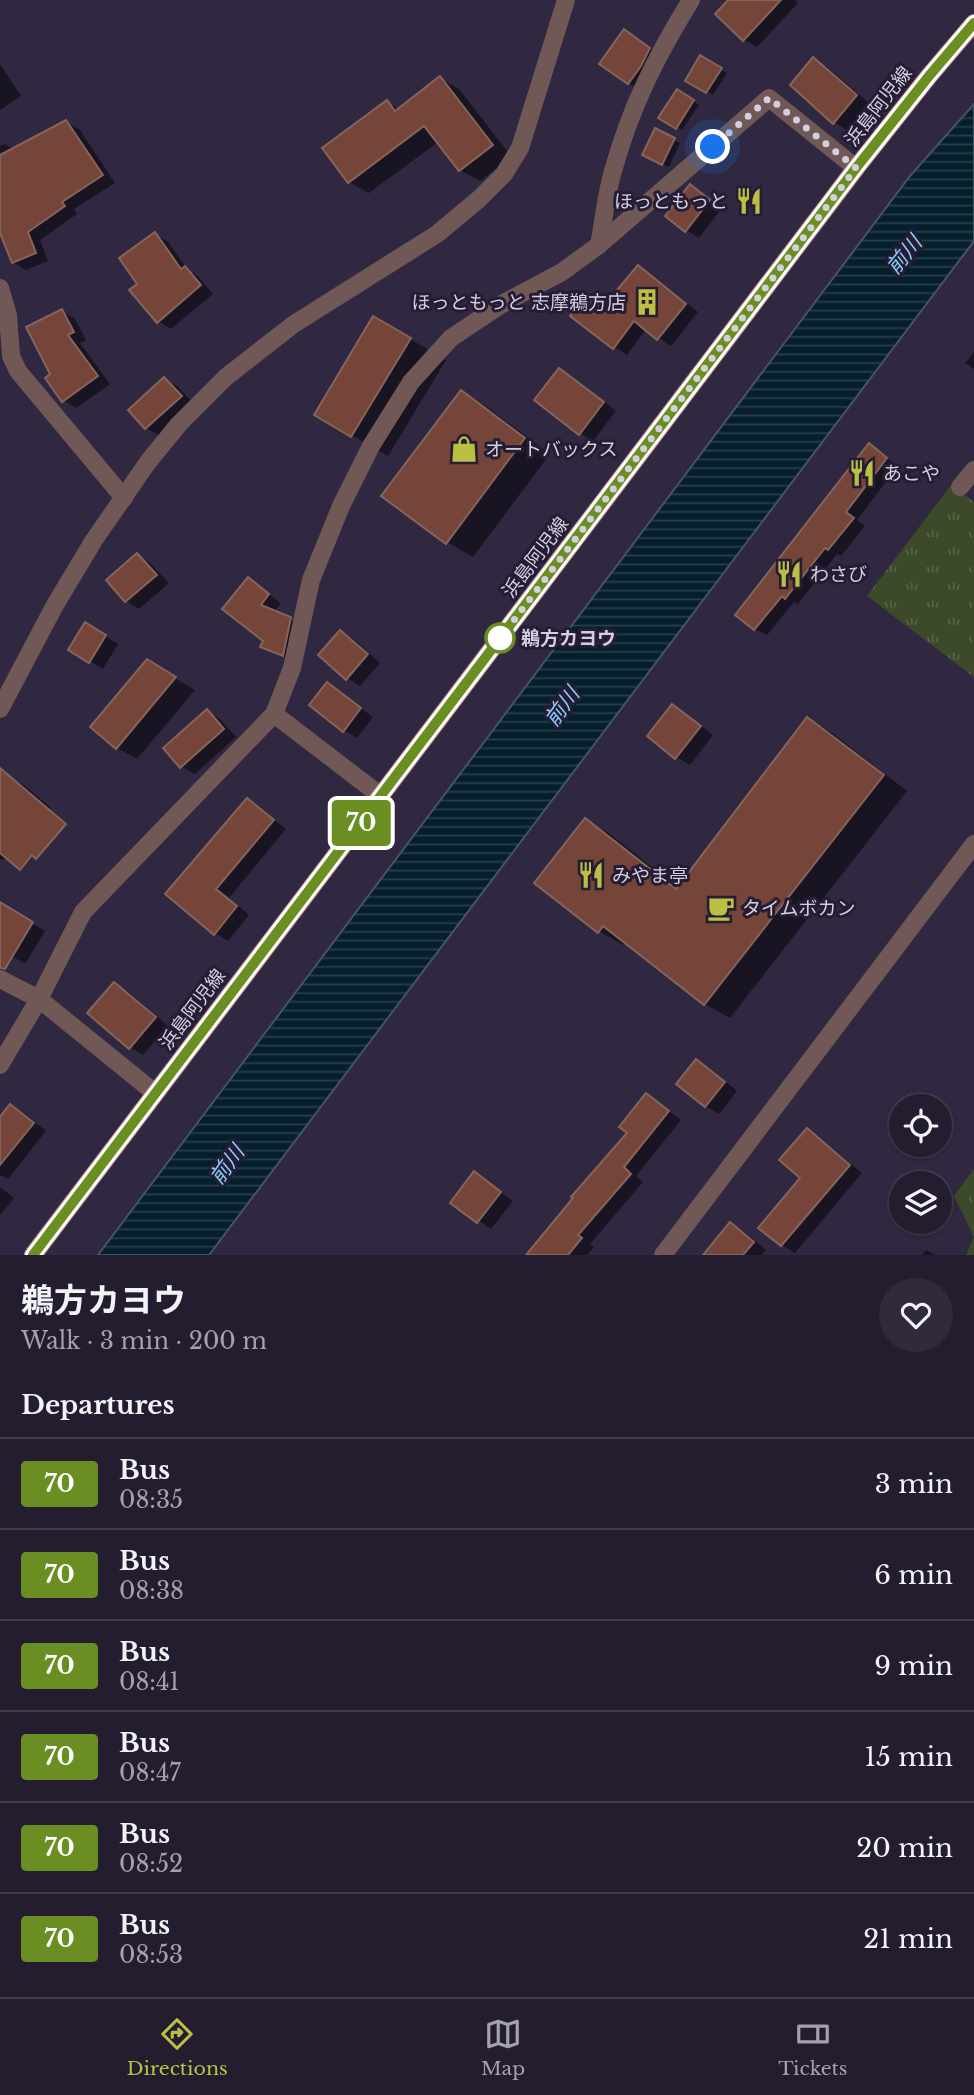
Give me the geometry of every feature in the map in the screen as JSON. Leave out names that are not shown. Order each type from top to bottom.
[{"type":"main road","name":"浜島阿児線","points":[[33,1255],[856,168],[974,23]]},
{"type":"street","points":[[0,709],[93,540],[148,462],[179,424],[226,377],[294,324],[437,234],[504,174],[520,148],[566,0]]},
{"type":"street","points":[[599,245],[612,173],[634,105],[661,49],[691,0]]},
{"type":"street","points":[[0,1065],[39,999],[83,912],[274,714],[292,668],[311,580],[336,518],[370,446],[411,382],[452,338],[502,304],[562,272],[599,245],[769,98],[856,168]]},
{"type":"street","points":[[0,288],[8,315],[11,356],[18,371],[124,498]]},
{"type":"street","points":[[960,487],[974,470]]},
{"type":"street","points":[[274,714],[381,796]]},
{"type":"street","points":[[663,1255],[974,844]]},
{"type":"street","points":[[0,979],[39,999],[156,1093]]},
{"type":"green space","points":[[951,485],[974,502],[974,677],[867,596]]},
{"type":"green space","points":[[974,1169],[974,1237],[954,1196]]},
{"type":"green space","points":[[974,1237],[974,1255],[966,1255]]},
{"type":"water","name":"前川","points":[[974,104],[974,241],[209,1255],[98,1255],[910,176]]},
{"type":"building","points":[[728,0],[781,0],[743,41],[715,14]]},
{"type":"building","points":[[624,29],[650,48],[628,84],[599,64]]},
{"type":"building","points":[[700,55],[722,68],[706,93],[685,81]]},
{"type":"building","points":[[813,57],[857,95],[833,124],[790,85]]},
{"type":"building","points":[[440,76],[493,145],[459,171],[424,126],[348,183],[322,148],[387,100],[395,111]]},
{"type":"building","points":[[677,89],[694,100],[676,129],[658,118]]},
{"type":"building","points":[[66,120],[103,175],[62,202],[65,206],[28,232],[36,253],[12,263],[0,233],[0,155]]},
{"type":"building","points":[[655,128],[675,138],[662,165],[642,155]]},
{"type":"building","points":[[690,184],[710,200],[685,232],[665,216]]},
{"type":"building","points":[[155,232],[181,269],[185,266],[201,285],[157,323],[129,290],[137,284],[119,258]]},
{"type":"building","name":"ほっともっと 志摩鵜方店","points":[[638,265],[686,304],[657,340],[634,321],[613,349],[570,316],[586,296],[602,308]]},
{"type":"building","points":[[62,309],[74,332],[68,335],[98,376],[62,402],[45,378],[50,374],[26,327]]},
{"type":"building","points":[[373,316],[411,338],[351,437],[314,415]]},
{"type":"building","points":[[559,368],[604,402],[579,435],[534,400]]},
{"type":"building","points":[[164,377],[182,396],[145,429],[128,410]]},
{"type":"building","points":[[461,390],[525,438],[446,544],[381,496]]},
{"type":"building","points":[[869,443],[887,458],[846,512],[854,518],[828,550],[825,548],[785,599],[782,596],[754,630],[735,615]]},
{"type":"building","points":[[137,553],[157,575],[125,602],[106,580]]},
{"type":"building","points":[[248,577],[269,594],[261,605],[291,617],[283,656],[260,647],[263,641],[222,609]]},
{"type":"building","points":[[85,622],[106,635],[89,663],[68,650]]},
{"type":"building","points":[[340,630],[368,654],[346,680],[318,655]]},
{"type":"building","points":[[147,659],[176,677],[116,749],[90,727]]},
{"type":"building","points":[[327,682],[361,708],[343,732],[309,705]]},
{"type":"building","points":[[672,704],[701,726],[675,759],[647,736]]},
{"type":"building","points":[[207,709],[224,729],[180,768],[163,748]]},
{"type":"building","points":[[807,717],[884,775],[704,1005],[603,926],[598,933],[534,883],[585,818],[676,889]]},
{"type":"building","points":[[0,768],[66,824],[36,859],[32,855],[20,870],[0,853]]},
{"type":"building","points":[[247,798],[274,820],[216,889],[237,906],[214,935],[165,894]]},
{"type":"building","points":[[0,902],[33,922],[5,969],[0,968]]},
{"type":"building","points":[[114,982],[156,1017],[129,1049],[87,1013]]},
{"type":"building","points":[[696,1059],[725,1082],[705,1107],[676,1084]]},
{"type":"building","points":[[646,1093],[669,1111],[624,1167],[631,1174],[578,1235],[582,1238],[568,1255],[526,1255],[573,1198],[571,1197],[627,1133],[619,1127]]},
{"type":"building","points":[[10,1104],[34,1123],[0,1165],[0,1117]]},
{"type":"building","points":[[807,1128],[850,1165],[781,1246],[758,1228],[800,1178],[779,1160]]},
{"type":"building","points":[[474,1171],[501,1192],[477,1223],[450,1203]]},
{"type":"building","points":[[730,1222],[754,1242],[743,1255],[703,1255]]},
{"type":"bus line","name":"70","points":[[33,1255],[856,168],[974,23]]},
{"type":"place","name":"ほっともっと","points":[[749,201]]},
{"type":"place","name":"ほっともっと 志摩鵜方店","points":[[647,302]]},
{"type":"place","name":"オートバックス","points":[[464,449]]},
{"type":"place","name":"あこや","points":[[862,473]]},
{"type":"place","name":"わさび","points":[[789,574]]},
{"type":"place","name":"鵜方カヨウ","points":[[500,638]]},
{"type":"place","name":"みやま亭","points":[[591,875]]},
{"type":"place","name":"タイムボカン","points":[[721,908]]},
{"type":"route","points":[[500,638],[496,644],[856,168],[769,98],[713,147]]}]
